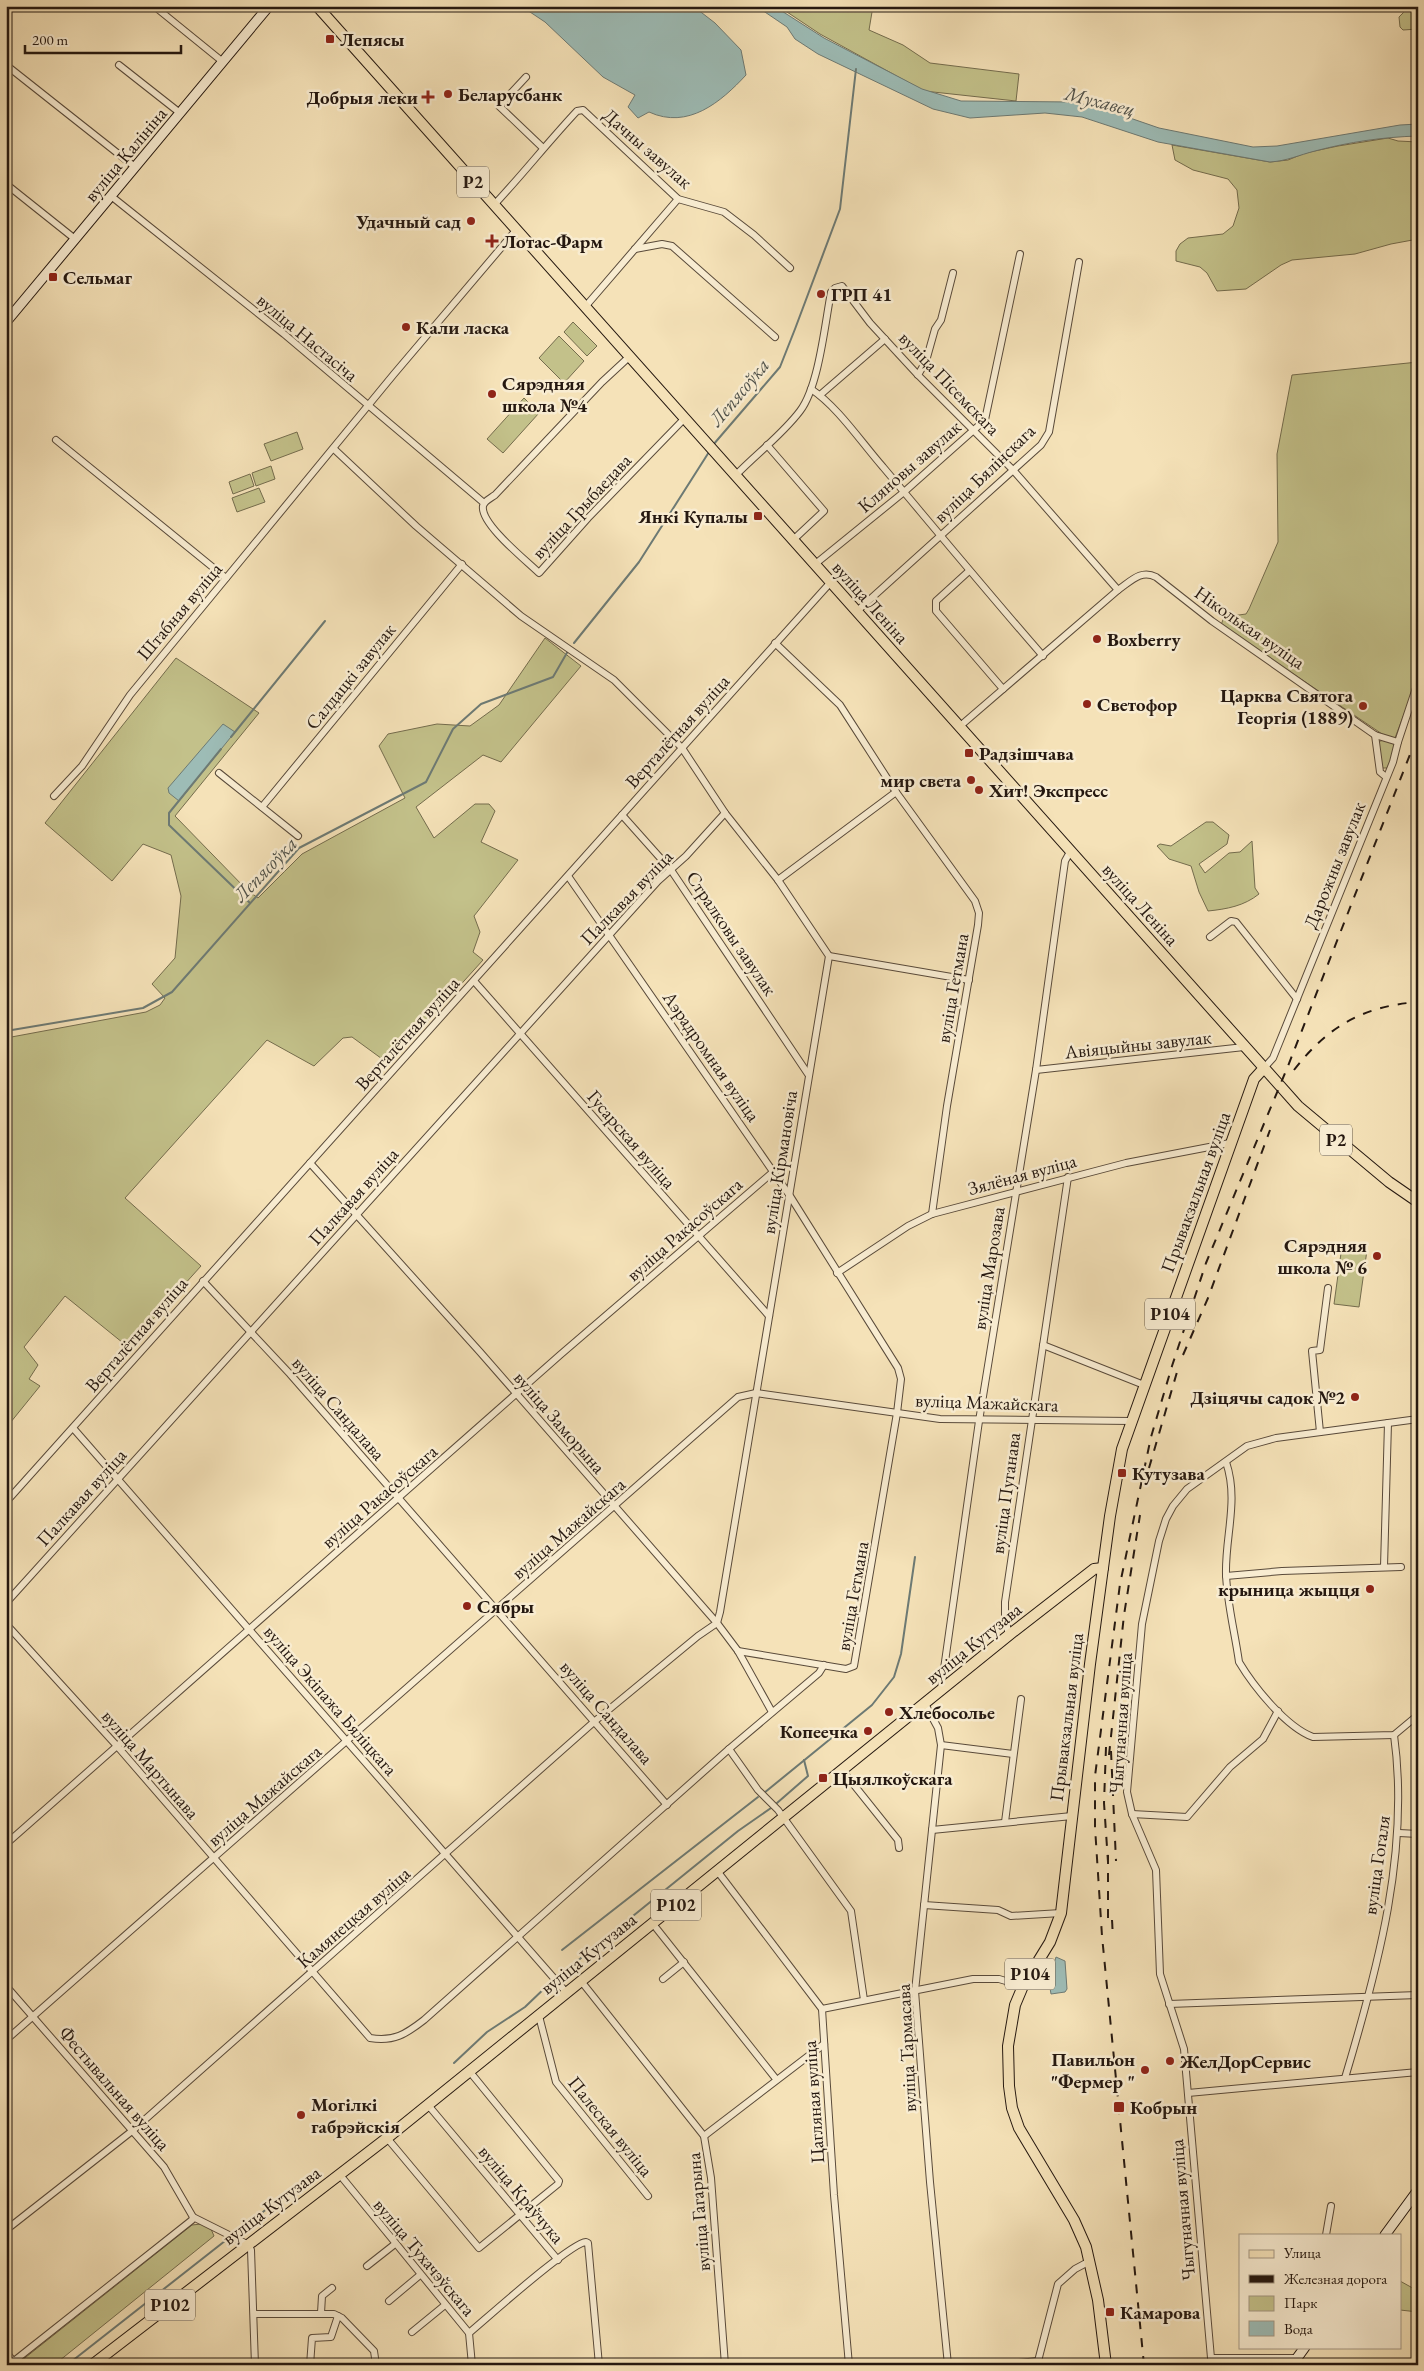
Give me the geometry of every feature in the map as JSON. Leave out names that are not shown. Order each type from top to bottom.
[{"type":"main road","name":"вуліца Леніна","points":[[316,6],[517,229],[715,455],[1244,1047],[1308,1116],[1389,1182],[1418,1202]]},
{"type":"main road","name":"Прывакзальная вуліца","points":[[1106,2365],[1090,2260],[1082,2234],[1019,2128],[1012,2108],[1008,2073],[1008,2046],[1012,2017],[1023,1986],[1050,1942],[1060,1913],[1068,1865],[1072,1816],[1103,1568],[1120,1463],[1144,1385],[1230,1143],[1254,1079],[1264,1068]]},
{"type":"main road","name":"вуліца Кутузава","points":[[94,2364],[340,2175],[470,2072],[566,1992],[718,1872],[1009,1635],[1094,1569],[1103,1568]]},
{"type":"street","points":[[154,6],[223,62]]},
{"type":"street","name":"вуліца Калініна","points":[[6,322],[269,6]]},
{"type":"street","points":[[6,65],[135,167]]},
{"type":"street","points":[[119,65],[180,113]]},
{"type":"street","points":[[526,77],[500,106],[543,148]]},
{"type":"street","name":"Дачны завулак","points":[[494,205],[524,174],[543,148],[577,111],[583,110],[678,199],[724,212],[754,235],[790,268]]},
{"type":"street","points":[[6,184],[75,239]]},
{"type":"street","name":"вуліца Настасіча","points":[[111,196],[284,334],[484,503]]},
{"type":"street","points":[[584,307],[678,199]]},
{"type":"street","name":"Штабная вуліца","points":[[54,796],[82,766],[130,694],[334,449],[367,406],[517,229]]},
{"type":"street","points":[[635,249],[662,244],[672,246],[775,337]]},
{"type":"street","name":"Кляновы завулак","points":[[814,565],[904,492],[988,415],[1020,254]]},
{"type":"street","name":"вуліца Бялінскага","points":[[856,612],[1042,445],[1049,432],[1079,262]]},
{"type":"street","points":[[918,375],[926,361],[935,329],[942,320],[953,272]]},
{"type":"street","name":"вуліца Пісемскага","points":[[811,389],[831,292],[835,288],[842,286],[870,323],[918,375],[1013,470],[1118,590]]},
{"type":"street","points":[[820,395],[885,339]]},
{"type":"street","points":[[484,503],[494,496],[602,382],[629,357]]},
{"type":"street","points":[[735,476],[801,410],[811,389],[820,395],[904,492],[939,537],[1043,656]]},
{"type":"street","name":"вуліца Грыбаедава","points":[[484,503],[483,508],[486,520],[539,573],[588,518],[684,419]]},
{"type":"street","points":[[56,440],[226,578]]},
{"type":"street","points":[[767,445],[824,511],[792,541]]},
{"type":"street","points":[[334,449],[416,526],[522,616],[614,680],[682,748],[725,813],[778,880],[829,956],[969,980]]},
{"type":"street","name":"Салдацкі завулак","points":[[262,807],[462,564]]},
{"type":"street","points":[[969,571],[936,602],[936,611],[1003,689]]},
{"type":"street","name":"Ніколькая вуліца","points":[[959,727],[1118,590],[1140,574],[1146,573],[1156,577],[1212,621],[1375,735],[1398,742]]},
{"type":"street","name":"Верталётная вуліца","points":[[6,1502],[830,583]]},
{"type":"street","name":"вуліца Гетмана","points":[[776,643],[840,705],[896,792],[975,901],[979,913],[947,1106],[932,1214]]},
{"type":"street","name":"Дарожны завулак","points":[[1264,1068],[1273,1058],[1393,762],[1418,682]]},
{"type":"street","points":[[1375,735],[1380,772],[1386,777]]},
{"type":"street","points":[[219,774],[298,836]]},
{"type":"street","points":[[778,880],[896,792]]},
{"type":"street","name":"Палкавая вуліца","points":[[6,1603],[658,881],[671,870],[725,813]]},
{"type":"street","name":"Стралковы завулак","points":[[622,815],[671,870],[808,1074]]},
{"type":"street","name":"вуліца Марозава","points":[[942,1690],[979,1420],[1036,1070],[1065,861],[1070,852]]},
{"type":"street","name":"Аэрадромная вуліца","points":[[568,876],[790,1196],[900,1374],[897,1413]]},
{"type":"street","points":[[1210,937],[1231,921],[1236,922],[1297,999]]},
{"type":"street","name":"вуліца Кірмановіча","points":[[717,1623],[829,956]]},
{"type":"street","name":"Гусарская вуліца","points":[[474,981],[594,1120],[769,1316]]},
{"type":"street","name":"Авіяцыйны завулак","points":[[1036,1070],[1244,1047]]},
{"type":"street","name":"Зялёная вуліца","points":[[838,1273],[908,1226],[932,1214],[1068,1176],[1182,1151],[1230,1143]]},
{"type":"street","name":"вуліца Заморына","points":[[310,1163],[717,1623],[738,1651],[772,1712]]},
{"type":"street","name":"вуліца Ракасоўскага","points":[[6,1844],[773,1172]]},
{"type":"street","name":"вуліца Пуганава","points":[[1009,1635],[1005,1618],[1005,1602],[1068,1176]]},
{"type":"street","name":"вуліца Сандалава","points":[[203,1281],[399,1498],[667,1805]]},
{"type":"street","points":[[1320,1432],[1312,1351],[1320,1350],[1328,1288]]},
{"type":"street","points":[[1043,1345],[1144,1385]]},
{"type":"street","name":"вуліца Мажайскага","points":[[6,2040],[34,2018],[732,1403],[747,1394],[756,1393],[940,1419],[1132,1421]]},
{"type":"street","name":"вуліца Гетмана","points":[[738,1651],[846,1669],[852,1668],[856,1662],[897,1413]]},
{"type":"street","name":"Чыгуначная вуліца","points":[[1295,2361],[1211,2358],[1184,2049],[1160,1974],[1156,1870],[1132,1814],[1127,1792],[1142,1624],[1159,1541],[1166,1519],[1187,1489],[1247,1446],[1276,1438],[1418,1419]]},
{"type":"street","points":[[1384,1567],[1388,1423]]},
{"type":"street","name":"вуліца Экіпажа Бяліцкага","points":[[73,1428],[566,1992]]},
{"type":"street","points":[[1226,1462],[1232,1479],[1232,1512],[1226,1576],[1239,1662],[1246,1674],[1278,1711],[1302,1733],[1313,1736],[1394,1735],[1418,1715]]},
{"type":"street","points":[[1226,1576],[1282,1571],[1401,1567]]},
{"type":"street","name":"Камянецкая вуліца","points":[[6,2230],[132,2131],[313,1973],[595,1721],[698,1636],[717,1623]]},
{"type":"street","name":"вуліца Мартынава","points":[[6,1624],[117,1746],[370,2038],[403,2036],[518,1936]]},
{"type":"street","points":[[518,1936],[729,1749],[823,1670],[824,1665]]},
{"type":"street","points":[[1005,1822],[1021,1700]]},
{"type":"street","name":"вуліца Тармасава","points":[[925,1704],[938,1728],[941,1745],[915,1991],[930,2182],[948,2365]]},
{"type":"street","points":[[1132,1814],[1187,1818],[1230,1767],[1264,1738],[1278,1711]]},
{"type":"street","name":"вуліца Гогаля","points":[[1345,2078],[1368,1998],[1399,1833],[1397,1758],[1394,1735]]},
{"type":"street","points":[[941,1745],[1013,1754]]},
{"type":"street","points":[[729,1749],[758,1790],[778,1810],[851,1910],[864,2000]]},
{"type":"street","points":[[842,1770],[898,1840],[899,1848]]},
{"type":"street","points":[[932,1830],[1072,1816]]},
{"type":"street","points":[[1399,1833],[1418,1834]]},
{"type":"street","points":[[718,1872],[822,2009],[973,1979],[999,1979],[1023,1986]]},
{"type":"street","points":[[924,1905],[998,1910],[1011,1916],[1060,1913]]},
{"type":"street","points":[[653,1924],[776,2080]]},
{"type":"street","points":[[663,1979],[684,1962]]},
{"type":"street","name":"вуліца Гагарына","points":[[581,1981],[704,2136],[711,2178],[725,2365]]},
{"type":"street","name":"Фестывальная вуліца","points":[[6,1986],[164,2167],[192,2218]]},
{"type":"street","points":[[1170,2004],[1418,1996]]},
{"type":"street","name":"Цагляная вуліца","points":[[822,2009],[834,2195],[849,2365]]},
{"type":"street","name":"Палеская вуліца","points":[[539,2016],[556,2082],[648,2196]]},
{"type":"street","points":[[704,2136],[824,2044]]},
{"type":"street","points":[[387,2138],[479,2248],[558,2184],[558,2181],[470,2072]]},
{"type":"street","points":[[1188,2093],[1418,2072]]},
{"type":"street","name":"вуліца Краўчука","points":[[428,2105],[558,2260],[469,2333]]},
{"type":"street","name":"вуліца Тухачэўскага","points":[[340,2175],[469,2333],[472,2364]]},
{"type":"street","points":[[1386,2234],[1418,2190]]},
{"type":"street","points":[[1326,2234],[1331,2206]]},
{"type":"street","points":[[192,2218],[248,2245],[252,2256],[255,2365]]},
{"type":"street","name":"вуліца Кутузава","points":[[11,2363],[192,2218]]},
{"type":"street","points":[[558,2260],[580,2243],[588,2243],[599,2365]]},
{"type":"street","points":[[367,2266],[395,2244]]},
{"type":"street","points":[[998,2365],[1038,2363],[1058,2284],[1075,2268],[1090,2260]]},
{"type":"street","points":[[389,2301],[420,2275]]},
{"type":"street","points":[[321,2313],[322,2296],[332,2288]]},
{"type":"street","points":[[412,2332],[445,2305]]},
{"type":"street","points":[[254,2314],[321,2313],[338,2316],[374,2351],[376,2365]]},
{"type":"street","points":[[310,2365],[312,2338],[331,2337],[338,2316]]},
{"type":"street","points":[[1295,2361],[1303,2348]]},
{"type":"street","points":[[6,2352],[11,2363]]},
{"type":"street","points":[[451,2365],[472,2364]]},
{"type":"green space","points":[[778,6],[873,6],[869,30],[903,45],[930,63],[1019,74],[1016,101],[924,91],[820,34]]},
{"type":"green space","points":[[1409,7],[1418,9],[1418,29],[1403,30],[1400,27],[1399,17]]},
{"type":"green space","points":[[1388,138],[1398,141],[1418,142],[1418,239],[1355,254],[1292,260],[1281,265],[1246,289],[1217,291],[1207,273],[1200,267],[1176,261],[1176,251],[1180,244],[1188,238],[1223,234],[1233,226],[1239,208],[1237,190],[1228,179],[1193,170],[1175,160],[1172,145],[1270,162],[1288,160],[1305,153],[1338,146]]},
{"type":"green space","points":[[573,322],[597,346],[587,356],[564,332]]},
{"type":"green space","points":[[559,336],[584,361],[564,383],[539,358]]},
{"type":"green space","points":[[1418,362],[1418,677],[1395,738],[1385,736],[1221,625],[1224,617],[1246,614],[1278,542],[1277,454],[1292,375]]},
{"type":"green space","points":[[524,398],[539,413],[503,453],[487,439]]},
{"type":"green space","points":[[297,432],[303,449],[271,461],[264,444]]},
{"type":"green space","points":[[271,466],[275,479],[256,486],[252,473]]},
{"type":"green space","points":[[250,474],[254,486],[233,494],[229,482]]},
{"type":"green space","points":[[259,488],[265,502],[237,512],[232,498]]},
{"type":"green space","points":[[545,638],[581,666],[501,762],[483,755],[416,807],[434,838],[475,804],[489,804],[495,811],[481,842],[518,860],[474,916],[480,932],[473,952],[483,960],[389,1064],[352,1037],[343,1038],[314,1066],[267,1040],[125,1198],[201,1266],[128,1347],[65,1296],[24,1347],[38,1365],[29,1379],[40,1386],[6,1428],[6,1038],[146,1012],[160,1005],[165,998],[152,984],[175,958],[181,896],[171,855],[143,844],[112,881],[45,823],[176,658],[259,713],[175,816],[247,890],[258,898],[302,854],[405,798],[379,746],[388,734],[437,724],[470,726],[499,705]]},
{"type":"green space","points":[[1384,740],[1393,742],[1395,746],[1388,768],[1382,768],[1377,742]]},
{"type":"green space","points":[[1206,822],[1213,822],[1229,835],[1227,844],[1199,864],[1205,873],[1229,853],[1240,852],[1252,841],[1255,888],[1259,894],[1235,906],[1208,911],[1199,892],[1191,866],[1169,859],[1157,846],[1160,844],[1171,846]]},
{"type":"green space","points":[[1342,1246],[1367,1250],[1359,1307],[1334,1304]]},
{"type":"green space","points":[[201,2224],[211,2229],[214,2236],[54,2365],[16,2365],[192,2225]]},
{"type":"green space","points":[[1402,2282],[1418,2291],[1418,2312],[1402,2310]]},
{"type":"water","points":[[521,6],[693,6],[715,23],[741,50],[746,75],[726,95],[703,110],[677,118],[663,117],[649,112],[638,118],[628,107],[635,95],[603,77],[545,22]]},
{"type":"water","points":[[756,6],[774,6],[824,38],[922,89],[961,101],[1074,102],[1101,108],[1159,128],[1253,147],[1277,146],[1400,125],[1418,124],[1418,136],[1392,137],[1353,143],[1270,162],[1158,142],[1082,117],[1045,113],[970,118],[933,109],[818,54],[795,39],[787,27]]},
{"type":"water","points":[[223,724],[235,732],[179,801],[169,793],[168,788]]},
{"type":"water","points":[[1056,1957],[1065,1961],[1067,1989],[1065,1992],[1051,1994],[1049,1982]]},
{"type":"waterway","name":"Лепясоўка","points":[[713,445],[780,367],[795,329],[840,209],[856,69]]},
{"type":"waterway","name":"Лепясоўка","points":[[574,643],[639,562],[709,452]]},
{"type":"waterway","points":[[231,737],[325,621]]},
{"type":"waterway","name":"Лепясоўка","points":[[6,1031],[143,1008],[172,992],[299,848],[426,782],[453,729],[481,704],[553,677],[568,651]]},
{"type":"waterway","points":[[221,749],[169,813],[169,825],[250,903]]},
{"type":"waterway","points":[[764,1793],[872,1705],[894,1677],[901,1654],[915,1557]]},
{"type":"waterway","points":[[777,1803],[808,1776],[804,1760]]},
{"type":"waterway","points":[[562,1950],[758,1797]]},
{"type":"waterway","points":[[560,1975],[738,1831],[771,1808]]},
{"type":"waterway","points":[[454,2063],[487,2032],[525,2007],[549,1984]]},
{"type":"waterway","points":[[234,2234],[306,2179]]},
{"type":"waterway","points":[[67,2365],[230,2237]]},
{"type":"railway","points":[[1144,2365],[1102,1936],[1095,1827],[1095,1776],[1120,1584],[1151,1437],[1206,1263],[1288,1066],[1418,734]]},
{"type":"railway","points":[[1294,1070],[1320,1042],[1348,1021],[1380,1008],[1418,1002]]},
{"type":"railway","points":[[1183,1355],[1208,1298],[1270,1130]]},
{"type":"railway","points":[[1149,1468],[1177,1372]]},
{"type":"railway","points":[[1109,1755],[1124,1615],[1140,1515]]},
{"type":"railway","points":[[1106,1747],[1104,1803],[1108,1862]]},
{"type":"railway","points":[[1111,1751],[1116,1861]]},
{"type":"railway","points":[[1108,1855],[1108,1927]]},
{"type":"railway","points":[[1112,1920],[1113,1937]]},
{"type":"place","name":"Лепясы","points":[[330,39]]},
{"type":"place","name":"Беларусбанк","points":[[448,94]]},
{"type":"place","name":"Добрыя леки","points":[[428,97]]},
{"type":"place","name":"Удачный сад","points":[[471,221]]},
{"type":"place","name":"Лотас-Фарм","points":[[492,241]]},
{"type":"place","name":"Сельмаг","points":[[53,277]]},
{"type":"place","name":"ГРП 41","points":[[821,294]]},
{"type":"place","name":"Кали ласка","points":[[406,327]]},
{"type":"place","name":"Сярэдняя школа №4","points":[[492,394]]},
{"type":"place","name":"Янкі Купалы","points":[[758,516]]},
{"type":"place","name":"Boxberry","points":[[1097,639]]},
{"type":"place","name":"Светофор","points":[[1087,704]]},
{"type":"place","name":"Царква Святога Георгія (1889)","points":[[1363,706]]},
{"type":"place","name":"Радзішчава","points":[[969,753]]},
{"type":"place","name":"мир света","points":[[971,780]]},
{"type":"place","name":"Хит! Экспресс","points":[[979,790]]},
{"type":"place","name":"Сярэдняя школа № 6","points":[[1377,1256]]},
{"type":"place","name":"Дзіцячы садок №2","points":[[1355,1397]]},
{"type":"place","name":"Кутузава","points":[[1122,1473]]},
{"type":"place","name":"крыница жыцця","points":[[1370,1589]]},
{"type":"place","name":"Сябры","points":[[467,1606]]},
{"type":"place","name":"Хлебосолье","points":[[889,1712]]},
{"type":"place","name":"Копеечка","points":[[868,1731]]},
{"type":"place","name":"Цыялкоўскага","points":[[823,1778]]},
{"type":"place","name":"ЖелДорСервис","points":[[1170,2061]]},
{"type":"place","name":"Павильон \"Фермер \"","points":[[1145,2070]]},
{"type":"place","name":"Кобрын","points":[[1119,2107]]},
{"type":"place","name":"Могілкі габрэйскія","points":[[301,2115]]},
{"type":"place","name":"Камарова","points":[[1110,2312]]},
{"type":"water label","name":"Мухавец","points":[[1100,101]]}]
